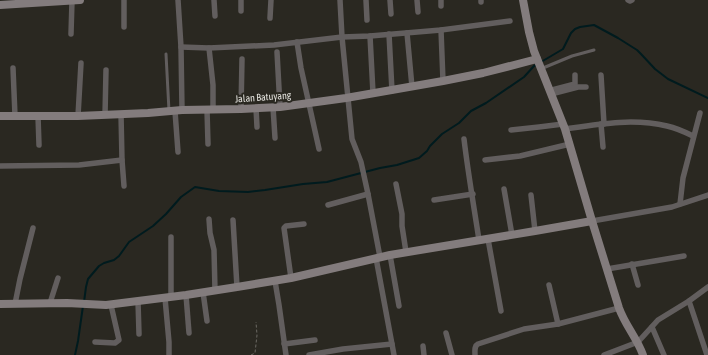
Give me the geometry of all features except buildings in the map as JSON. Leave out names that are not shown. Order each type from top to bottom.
[{"type":"street","points":[[0,5],[12,2],[77,0],[71,34]]},
{"type":"street","points":[[124,0],[124,27]]},
{"type":"street","points":[[178,0],[181,47],[175,111],[178,152]]},
{"type":"street","points":[[214,0],[215,16]]},
{"type":"street","points":[[241,0],[241,11]]},
{"type":"street","points":[[270,18],[271,0]]},
{"type":"street","points":[[340,0],[352,139],[359,155],[368,194],[394,355]]},
{"type":"street","points":[[366,0],[367,20]]},
{"type":"street","points":[[390,0],[391,14]]},
{"type":"street","points":[[417,0],[418,12]]},
{"type":"street","points":[[522,0],[529,32],[570,144],[619,308],[644,355]]},
{"type":"street","points":[[628,0],[632,0]]},
{"type":"street","points":[[181,47],[209,48],[274,45],[342,36],[370,36],[441,30],[510,21]]},
{"type":"street","points":[[441,30],[443,81]]},
{"type":"street","points":[[407,33],[412,87]]},
{"type":"street","points":[[389,34],[392,90]]},
{"type":"street","points":[[370,36],[374,93]]},
{"type":"street","points":[[297,42],[308,103],[319,149]]},
{"type":"street","points":[[208,144],[213,85],[209,48]]},
{"type":"street","points":[[276,138],[277,52]]},
{"type":"street","points":[[241,109],[242,59]]},
{"type":"street","name":"Jalan Batuyang","points":[[0,116],[78,116],[276,107],[348,98],[483,73],[523,63],[539,62]]},
{"type":"street","points":[[78,116],[81,63]]},
{"type":"street","points":[[13,68],[15,116]]},
{"type":"street","points":[[105,115],[106,70]]},
{"type":"street","points":[[550,92],[575,84],[575,75]]},
{"type":"street","points":[[601,75],[603,147]]},
{"type":"street","points":[[550,92],[586,87]]},
{"type":"street","points":[[256,108],[256,127]]},
{"type":"street","points":[[680,204],[683,178],[700,113]]},
{"type":"street","points":[[121,114],[124,186]]},
{"type":"street","points":[[38,116],[39,145]]},
{"type":"street","points":[[511,130],[632,122],[668,126],[693,136]]},
{"type":"street","points":[[464,139],[480,240]]},
{"type":"street","points":[[485,160],[520,156],[570,144]]},
{"type":"street","points":[[0,166],[79,165],[122,160]]},
{"type":"street","points":[[396,184],[402,214],[402,226],[406,252]]},
{"type":"street","points":[[504,189],[512,235]]},
{"type":"street","points":[[328,205],[368,194]]},
{"type":"street","points":[[434,200],[473,194]]},
{"type":"street","points":[[531,195],[536,231]]},
{"type":"street","points":[[0,304],[50,303],[111,305],[238,287],[291,278],[406,252],[660,209],[708,195]]},
{"type":"street","points":[[209,218],[210,233],[214,250],[215,290]]},
{"type":"street","points":[[233,220],[238,287]]},
{"type":"street","points":[[291,278],[284,228],[286,226],[304,224]]},
{"type":"street","points":[[15,304],[33,228]]},
{"type":"street","points":[[169,355],[168,297],[170,237]]},
{"type":"street","points":[[488,239],[501,311]]},
{"type":"street","points":[[390,255],[399,306]]},
{"type":"street","points":[[607,269],[684,256]]},
{"type":"street","points":[[632,264],[638,285]]},
{"type":"street","points":[[50,303],[58,278]]},
{"type":"street","points":[[275,281],[286,355]]},
{"type":"street","points":[[549,285],[558,324]]},
{"type":"street","points":[[604,355],[638,342],[658,320],[689,301],[708,287]]},
{"type":"street","points":[[202,292],[207,321]]},
{"type":"street","points":[[186,295],[189,333]]},
{"type":"street","points":[[138,301],[139,334]]},
{"type":"street","points":[[689,301],[707,355]]},
{"type":"street","points":[[95,342],[115,343],[119,340],[111,305]]},
{"type":"street","points":[[475,355],[475,348],[478,344],[524,330],[558,324],[619,308]]},
{"type":"street","points":[[652,327],[664,355]]},
{"type":"street","points":[[446,332],[452,355]]},
{"type":"street","points":[[284,344],[315,340]]},
{"type":"street","points":[[308,355],[343,349],[392,344]]},
{"type":"street","points":[[423,346],[424,355]]},
{"type":"lane","points":[[539,62],[594,50]]},
{"type":"lane","points":[[166,54],[175,111]]},
{"type":"path","points":[[251,355],[256,354],[256,322]]},
{"type":"waterway","points":[[541,62],[563,49],[571,33],[575,29],[594,25],[637,50],[655,69],[668,79],[708,98]]},
{"type":"waterway","points":[[84,302],[88,279],[99,266],[114,260],[119,256],[129,242],[153,226],[181,197],[195,187],[219,191],[248,192],[327,182],[397,165],[419,158],[442,134],[459,123],[471,111],[486,103],[524,77],[534,66],[538,64]]},
{"type":"waterway","points":[[75,355],[83,306]]}]
